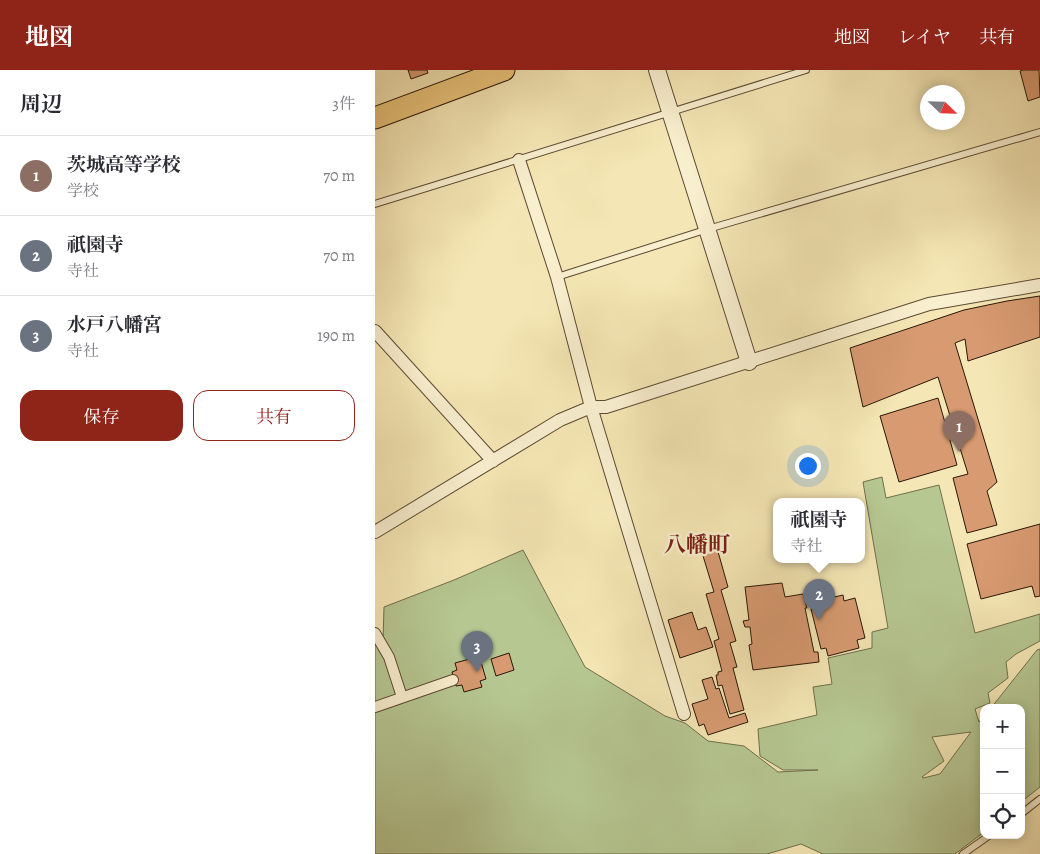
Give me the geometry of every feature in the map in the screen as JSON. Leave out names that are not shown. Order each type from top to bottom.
[{"type":"highway","points":[[375,118],[504,70]]},
{"type":"street","points":[[657,70],[749,362]]},
{"type":"street","points":[[519,160],[557,277],[591,407],[684,714]]},
{"type":"street","points":[[375,532],[560,420],[591,407],[606,407],[929,304],[1040,285]]},
{"type":"street","points":[[375,331],[493,461]]},
{"type":"street","points":[[375,633],[389,657],[402,697]]},
{"type":"street","points":[[375,707],[453,680]]},
{"type":"lane","points":[[375,204],[806,70]]},
{"type":"lane","points":[[557,277],[708,229],[1040,132]]},
{"type":"lane","points":[[1025,811],[1040,799]]},
{"type":"lane","points":[[963,854],[984,839]]},
{"type":"green space","points":[[882,477],[886,498],[939,485],[975,633],[1040,614],[1040,641],[1016,654],[1006,662],[1008,678],[988,693],[990,703],[980,704],[980,707],[975,709],[979,722],[980,721],[980,835],[955,854],[823,854],[801,844],[767,854],[375,854],[375,645],[383,642],[384,607],[454,580],[523,550],[585,667],[665,716],[685,723],[708,741],[744,746],[778,772],[818,770],[783,770],[760,756],[758,729],[817,715],[813,687],[832,684],[828,658],[872,648],[872,632],[888,628],[863,482]],"holes":[[[971,732],[940,774],[923,778],[944,761],[932,737]]]},
{"type":"green space","points":[[1040,649],[1040,787],[1025,799],[1025,704],[994,704],[1037,650]]},
{"type":"building","points":[[408,70],[427,70],[428,73],[411,79]]},
{"type":"building","points":[[1039,70],[1040,97],[1028,101],[1020,71]]},
{"type":"building","points":[[1040,296],[1040,337],[968,361],[965,339],[955,343],[997,482],[987,491],[997,525],[967,533],[953,478],[968,474],[938,377],[863,407],[850,348],[964,310]]},
{"type":"building","points":[[938,398],[957,465],[899,482],[880,416]]},
{"type":"building","points":[[1040,524],[1040,596],[1035,597],[1032,586],[981,599],[967,544]]},
{"type":"building","points":[[715,541],[728,587],[721,590],[736,641],[730,643],[737,667],[733,668],[744,710],[730,714],[722,685],[718,686],[716,675],[722,671],[714,641],[719,639],[706,594],[714,592],[700,546]]},
{"type":"building","points":[[782,583],[785,597],[803,594],[814,652],[818,652],[819,662],[753,670],[749,645],[752,644],[750,627],[745,627],[743,621],[749,620],[745,587]]},
{"type":"building","points":[[843,595],[844,601],[855,598],[865,638],[857,640],[859,648],[828,656],[826,648],[821,649],[811,609],[823,606],[821,600]]},
{"type":"building","points":[[692,612],[698,630],[706,627],[713,647],[680,658],[668,620]]},
{"type":"building","points":[[509,653],[514,670],[496,676],[491,659]]},
{"type":"building","points":[[473,658],[475,664],[481,662],[486,679],[480,681],[482,687],[464,692],[462,685],[456,686],[452,672],[457,670],[455,663]]},
{"type":"building","points":[[712,677],[716,689],[719,688],[729,718],[745,713],[748,722],[708,735],[704,724],[699,726],[692,704],[708,699],[702,680]]},
{"type":"place","name":"茨城高等学校","points":[[959,452]]},
{"type":"place","name":"祇園寺","points":[[819,620]]},
{"type":"place","name":"水戸八幡宮","points":[[477,672]]},
{"type":"district","name":"八幡町","points":[[697,545]]}]
